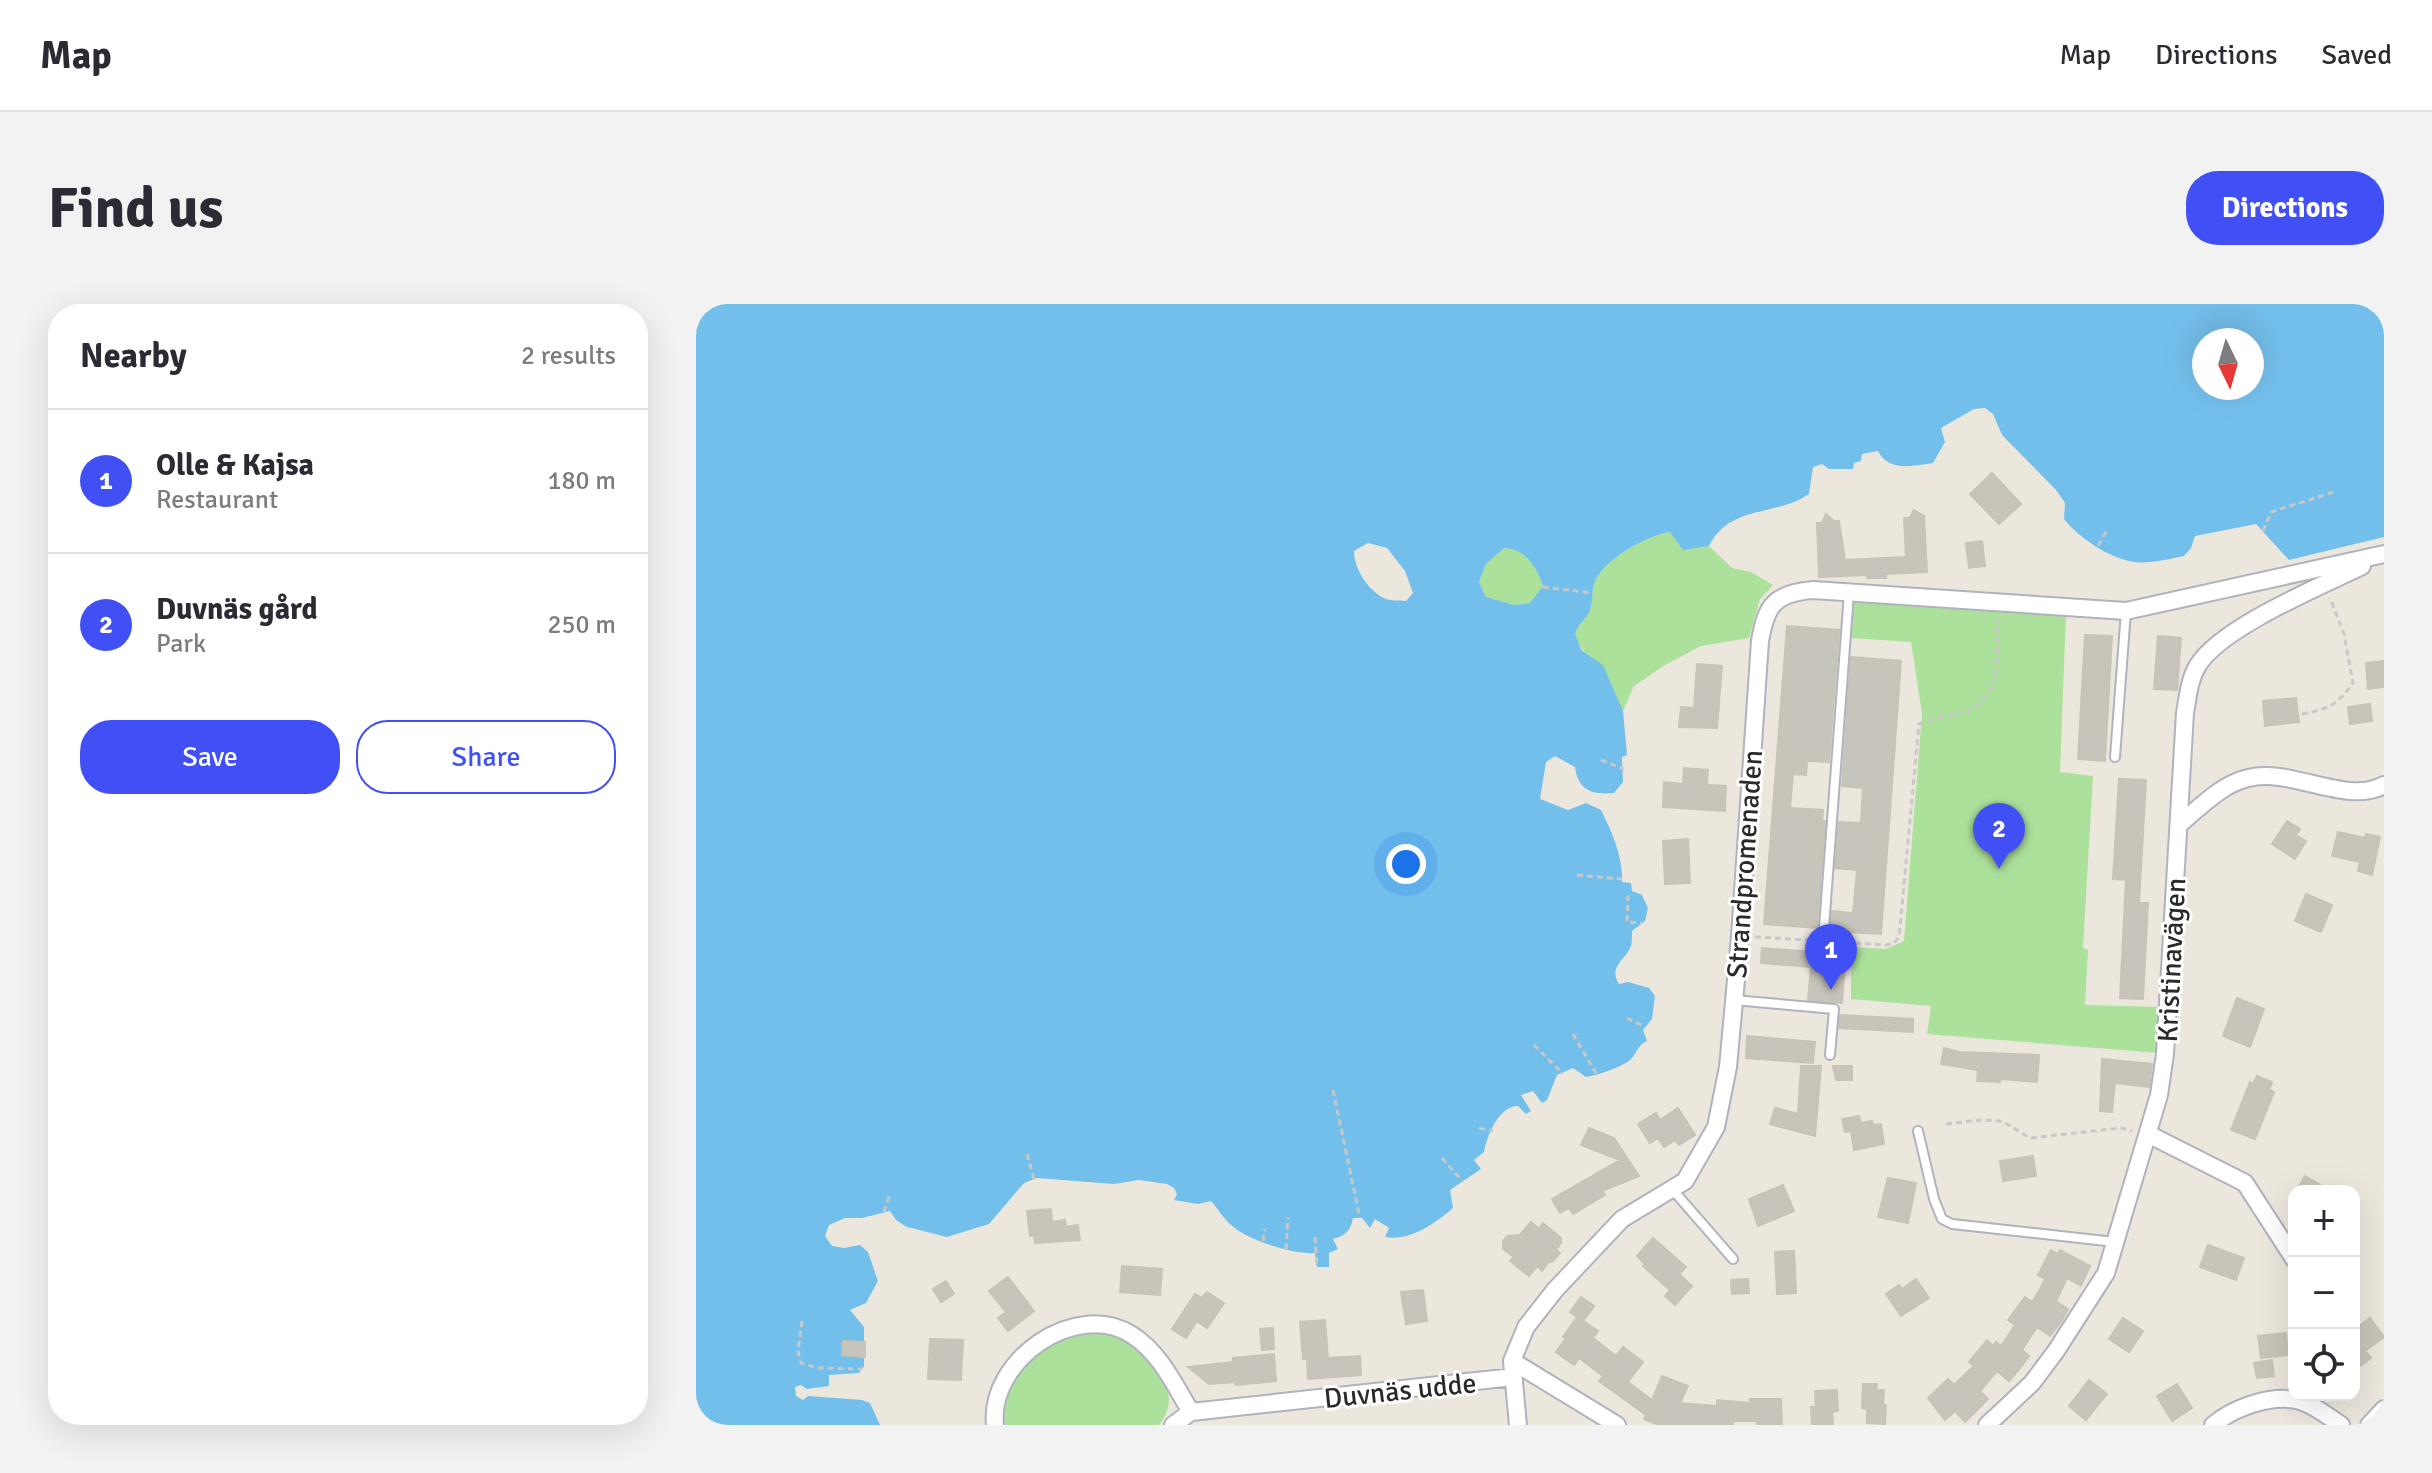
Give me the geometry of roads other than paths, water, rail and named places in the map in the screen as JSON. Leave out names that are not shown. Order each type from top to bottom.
[{"type":"street","name":"Kristinavägen","points":[[1987,1425],[2032,1383],[2106,1273],[2159,1095],[2165,1054],[2185,713],[2190,685],[2199,663],[2221,642],[2290,599],[2384,554]]},
{"type":"street","name":"Strandpromenaden","points":[[1518,1425],[1513,1369],[1526,1327],[1555,1290],[1622,1219],[1685,1181],[1716,1127],[1728,1067],[1760,641],[1769,608],[1787,594],[1813,590],[2126,611],[2384,554]]},
{"type":"street","points":[[2180,824],[2226,787],[2246,778],[2281,776],[2354,791],[2369,791],[2384,785]]},
{"type":"street","points":[[2148,1134],[2245,1183],[2293,1257]]},
{"type":"street","points":[[995,1425],[997,1397],[1025,1353],[1042,1340],[1069,1328],[1098,1324],[1130,1333],[1156,1354],[1191,1412]]},
{"type":"street","points":[[1513,1369],[1617,1425]]},
{"type":"street","name":"Duvnäs udde","points":[[1173,1425],[1191,1412],[1513,1369]]},
{"type":"street","points":[[2213,1425],[2228,1412],[2288,1399]]},
{"type":"street","points":[[2305,1401],[2341,1425]]},
{"type":"street","points":[[2369,1425],[2384,1409]]},
{"type":"lane","points":[[1823,941],[1849,593]]},
{"type":"lane","points":[[2115,757],[2126,611]]},
{"type":"lane","points":[[1734,1000],[1834,1009],[1830,1055]]},
{"type":"lane","points":[[1918,1131],[1934,1199],[1942,1219],[1952,1224],[2116,1243]]},
{"type":"lane","points":[[1672,1189],[1733,1259]]},
{"type":"water","points":[[696,304],[2384,304],[2384,537],[2289,560],[2256,524],[2195,536],[2184,556],[2146,562],[2124,560],[2095,546],[2070,526],[2064,519],[2065,503],[2056,490],[2002,435],[1993,414],[1985,408],[1974,409],[1941,428],[1945,442],[1933,463],[1895,465],[1882,458],[1878,451],[1862,454],[1861,461],[1854,463],[1853,469],[1829,469],[1822,464],[1813,467],[1809,494],[1729,523],[1709,546],[1683,550],[1670,532],[1638,544],[1615,558],[1598,575],[1590,610],[1575,634],[1582,651],[1603,665],[1623,711],[1627,755],[1622,757],[1623,782],[1614,793],[1593,792],[1579,781],[1575,767],[1555,756],[1546,762],[1540,799],[1568,810],[1586,803],[1601,810],[1619,854],[1622,882],[1631,883],[1632,891],[1642,895],[1648,908],[1645,921],[1632,931],[1631,946],[1615,973],[1619,984],[1628,982],[1649,988],[1655,996],[1652,1019],[1643,1030],[1647,1041],[1630,1060],[1609,1071],[1586,1077],[1573,1068],[1557,1075],[1547,1100],[1542,1103],[1533,1091],[1521,1095],[1531,1111],[1526,1114],[1518,1106],[1511,1107],[1500,1116],[1491,1130],[1484,1152],[1474,1160],[1481,1169],[1450,1190],[1453,1208],[1413,1234],[1394,1238],[1385,1237],[1389,1228],[1375,1219],[1370,1228],[1362,1218],[1353,1218],[1347,1232],[1333,1239],[1338,1249],[1329,1253],[1329,1267],[1317,1267],[1315,1253],[1283,1249],[1238,1231],[1211,1201],[1198,1204],[1174,1200],[1177,1194],[1167,1184],[1139,1180],[1114,1184],[1037,1178],[1024,1183],[989,1224],[947,1237],[907,1227],[896,1220],[890,1211],[862,1218],[845,1218],[829,1225],[825,1236],[832,1246],[844,1248],[860,1245],[868,1252],[878,1281],[866,1303],[850,1310],[864,1327],[864,1366],[859,1373],[829,1375],[829,1386],[795,1387],[796,1396],[803,1400],[808,1396],[862,1400],[870,1403],[880,1425],[696,1425]],"holes":[[[1368,543],[1387,548],[1405,571],[1413,593],[1406,601],[1388,600],[1368,585],[1360,572],[1354,551]],[[1504,548],[1525,556],[1537,572],[1543,586],[1530,603],[1515,605],[1486,597],[1479,582],[1486,564]]]},
{"type":"place","name":"Duvnäs gård","points":[[1999,869]]},
{"type":"place","name":"Olle & Kajsa","points":[[1831,990]]}]
